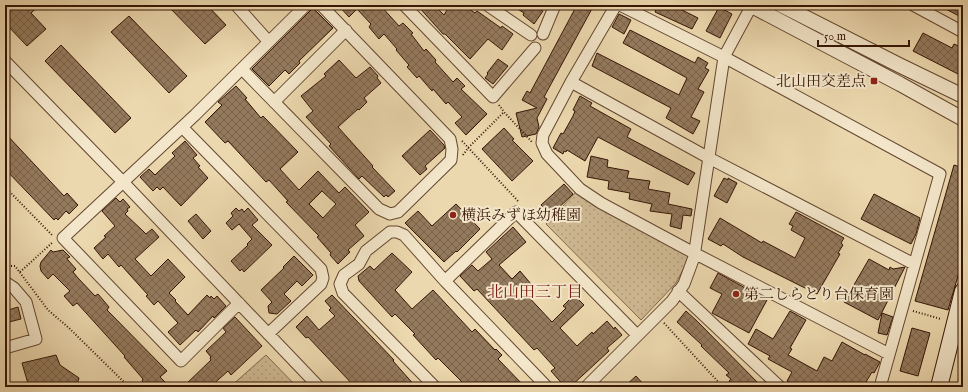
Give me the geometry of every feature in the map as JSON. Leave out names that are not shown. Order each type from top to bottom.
[{"type":"main road","points":[[939,387],[963,292]]},
{"type":"street","points":[[236,5],[269,42]]},
{"type":"street","points":[[239,303],[181,360],[63,238],[182,127],[306,5]]},
{"type":"street","points":[[242,69],[379,209],[390,214],[398,212],[451,160],[452,150],[450,139],[321,5]]},
{"type":"street","points":[[406,5],[493,97],[535,48]]},
{"type":"street","points":[[487,5],[531,35]]},
{"type":"street","points":[[543,34],[555,5]]},
{"type":"street","points":[[616,5],[571,82],[543,135],[542,143],[547,154],[580,189],[601,202],[694,253],[889,354]]},
{"type":"street","points":[[620,5],[724,57],[940,174],[880,387]]},
{"type":"street","points":[[586,387],[672,301],[684,284],[694,253],[724,57],[752,5],[963,119]]},
{"type":"street","points":[[781,5],[963,96]]},
{"type":"street","points":[[913,5],[963,32]]},
{"type":"street","points":[[274,102],[346,30]]},
{"type":"street","points":[[5,61],[319,387]]},
{"type":"street","points":[[571,82],[709,158],[914,264]]},
{"type":"street","points":[[182,127],[321,269],[323,278],[322,284],[268,334]]},
{"type":"street","points":[[445,281],[516,212],[637,335]]},
{"type":"street","points":[[434,387],[343,293],[340,284],[344,275],[359,264],[366,251],[390,232],[397,232],[404,235],[445,281],[547,387]]},
{"type":"street","points":[[5,282],[14,288],[26,302],[36,339],[5,348]]},
{"type":"street","points":[[678,291],[780,387]]},
{"type":"path","points":[[451,160],[461,157],[504,112],[529,141],[537,144],[542,143]]},
{"type":"path","points":[[468,148],[512,194]]},
{"type":"path","points":[[5,187],[55,239],[20,272]]},
{"type":"path","points":[[5,266],[15,266],[48,310],[69,328],[129,387]]},
{"type":"path","points":[[902,308],[941,319]]},
{"type":"path","points":[[657,316],[723,387]]},
{"type":"shaded area","points":[[576,192],[689,254],[686,264],[676,283],[641,320],[546,224]]},
{"type":"shaded area","points":[[266,355],[297,387],[230,387]]},
{"type":"building","points":[[5,5],[40,5],[31,13],[46,29],[27,46],[5,23]]},
{"type":"building","points":[[167,5],[207,5],[226,25],[205,44]]},
{"type":"building","points":[[338,5],[380,5],[399,26],[403,23],[413,33],[411,34],[424,51],[426,49],[436,60],[435,62],[453,82],[457,78],[465,86],[461,89],[487,114],[466,135],[455,123],[462,117],[448,102],[446,104],[433,89],[432,91],[419,76],[417,78],[407,67],[409,65],[396,50],[397,49],[384,34],[379,39],[369,27],[371,24],[357,9],[349,17]]},
{"type":"building","points":[[417,5],[432,5],[444,15],[450,5],[463,5],[475,13],[477,11],[501,28],[502,26],[513,34],[502,50],[488,39],[470,59],[445,34],[443,34]]},
{"type":"building","points":[[511,5],[535,5],[543,11],[534,24],[523,15],[524,13]]},
{"type":"building","points":[[577,5],[594,5],[544,97],[547,99],[537,118],[539,127],[536,134],[522,137],[516,113],[537,108],[522,100],[527,91],[530,93]]},
{"type":"building","points":[[658,5],[672,5],[698,18],[692,29],[655,12]]},
{"type":"building","points":[[938,5],[963,5],[963,18]]},
{"type":"building","points":[[719,7],[732,14],[720,38],[706,31]]},
{"type":"building","points":[[313,8],[333,28],[299,61],[300,63],[289,74],[285,70],[269,86],[252,69]]},
{"type":"building","points":[[619,14],[631,20],[624,34],[612,27]]},
{"type":"building","points":[[129,16],[187,76],[169,93],[111,32]]},
{"type":"building","points":[[630,30],[695,63],[698,57],[708,63],[705,68],[709,70],[698,89],[704,92],[691,117],[700,121],[693,134],[666,118],[671,108],[592,66],[597,53],[679,95],[687,78],[623,43]]},
{"type":"building","points":[[923,33],[952,48],[954,44],[963,48],[963,64],[958,74],[913,51]]},
{"type":"building","points":[[61,45],[131,118],[115,133],[45,61]]},
{"type":"building","points":[[498,59],[508,66],[493,84],[485,78]]},
{"type":"building","points":[[339,60],[356,78],[370,67],[378,76],[377,78],[381,83],[364,98],[367,102],[338,127],[373,166],[372,167],[395,191],[388,197],[386,195],[384,197],[362,176],[359,179],[329,146],[331,144],[306,117],[313,111],[301,96],[326,76],[324,74]]},
{"type":"building","points":[[236,86],[247,98],[245,99],[261,118],[263,116],[298,152],[280,169],[299,190],[318,171],[339,193],[345,187],[369,212],[355,225],[364,236],[348,250],[350,252],[338,264],[330,255],[331,253],[317,237],[319,236],[286,202],[288,201],[269,180],[266,182],[228,141],[225,143],[205,122],[222,105],[218,102]],"holes":[[[322,191],[336,204],[323,218],[309,204]]]},
{"type":"building","points":[[580,96],[592,103],[590,106],[631,129],[627,137],[695,173],[688,185],[598,137],[585,161],[567,150],[566,152],[564,151],[563,154],[553,148],[573,116],[575,111],[573,110]]},
{"type":"building","points":[[504,128],[514,139],[512,140],[533,161],[512,181],[482,149]]},
{"type":"building","points":[[430,130],[445,148],[425,166],[427,169],[420,175],[402,156]]},
{"type":"building","points":[[5,133],[64,196],[67,193],[78,205],[69,214],[66,211],[58,220],[56,218],[54,220],[5,169]]},
{"type":"building","points":[[185,141],[197,155],[193,158],[200,166],[198,167],[208,178],[181,206],[163,187],[160,190],[157,187],[153,191],[140,177],[149,169],[155,175],[175,156],[172,153]]},
{"type":"building","points":[[591,156],[608,160],[607,167],[629,171],[627,178],[650,181],[648,189],[670,193],[668,204],[692,209],[691,216],[683,215],[681,229],[670,226],[672,214],[650,211],[652,204],[629,199],[630,193],[608,189],[609,181],[587,177]]},
{"type":"building","points":[[954,165],[963,168],[963,259],[948,310],[915,301]]},
{"type":"building","points":[[724,178],[728,180],[728,178],[737,183],[727,203],[714,196]]},
{"type":"building","points":[[564,184],[573,194],[551,215],[541,205]]},
{"type":"building","points":[[874,194],[920,218],[916,234],[911,244],[861,219]]},
{"type":"building","points":[[116,198],[120,202],[123,199],[130,207],[127,209],[128,211],[125,214],[146,234],[152,229],[159,237],[135,259],[151,276],[168,259],[185,277],[169,293],[188,315],[207,295],[214,299],[217,296],[226,306],[214,318],[213,316],[198,332],[196,330],[180,345],[168,332],[178,323],[158,301],[154,305],[146,296],[148,295],[121,265],[119,267],[108,254],[103,259],[94,248],[115,226],[102,211]]},
{"type":"building","points":[[456,204],[480,229],[457,252],[456,251],[444,262],[405,223],[418,211],[432,226]]},
{"type":"building","points":[[236,208],[239,211],[242,209],[244,212],[248,208],[258,220],[252,225],[272,245],[244,272],[242,269],[240,271],[231,261],[248,245],[247,244],[252,239],[239,224],[232,230],[226,223],[233,216],[231,213]]},
{"type":"building","points":[[796,212],[844,238],[841,243],[843,245],[838,253],[840,254],[817,294],[743,257],[723,244],[721,246],[708,239],[720,218],[762,243],[763,241],[795,258],[805,238],[791,230],[793,226],[789,224]]},
{"type":"building","points":[[196,214],[211,231],[203,239],[188,221]]},
{"type":"building","points":[[513,227],[526,242],[499,265],[512,279],[520,271],[531,284],[523,291],[552,322],[566,308],[563,306],[574,295],[584,305],[560,328],[577,346],[607,321],[622,335],[607,348],[609,351],[570,387],[565,387],[551,371],[555,368],[537,348],[534,350],[477,289],[474,291],[460,276],[472,265],[478,271],[492,259],[486,252]]},
{"type":"building","points":[[51,250],[53,252],[63,250],[70,257],[67,258],[76,269],[73,272],[78,278],[95,296],[98,294],[109,307],[107,310],[167,371],[160,377],[170,387],[148,387],[124,357],[125,356],[77,303],[73,306],[64,296],[70,291],[53,274],[48,279],[41,271],[41,262]]},
{"type":"building","points":[[392,253],[412,272],[395,290],[412,309],[433,290],[472,332],[475,329],[495,350],[496,349],[502,355],[498,359],[525,387],[462,387],[462,382],[438,358],[436,360],[413,335],[415,334],[395,314],[392,317],[359,281],[358,276],[370,266],[374,270]]},
{"type":"building","points":[[294,256],[313,275],[302,286],[297,281],[284,294],[291,301],[277,314],[269,313],[268,306],[272,302],[261,290]]},
{"type":"building","points":[[869,259],[889,270],[890,267],[893,269],[905,267],[878,320],[844,302]]},
{"type":"building","points":[[718,273],[767,300],[749,333],[712,313],[722,294],[710,288]]},
{"type":"building","points":[[332,295],[394,360],[393,361],[416,387],[355,387],[308,337],[306,338],[296,327],[307,316],[319,330],[335,316],[329,310],[331,308],[325,301]]},
{"type":"building","points":[[18,307],[21,319],[5,323],[5,311]]},
{"type":"building","points":[[686,311],[762,387],[736,387],[729,381],[731,379],[726,375],[729,373],[677,322]]},
{"type":"building","points":[[790,311],[806,320],[790,348],[792,349],[788,355],[817,371],[824,357],[832,361],[842,342],[880,362],[874,373],[872,372],[863,387],[798,387],[787,381],[792,372],[768,359],[770,356],[748,344],[756,329],[773,339]]},
{"type":"building","points":[[882,313],[893,317],[887,335],[878,333]]},
{"type":"building","points":[[235,317],[262,346],[231,375],[228,371],[210,387],[183,387],[211,360],[211,357],[206,351],[226,332],[223,328]]},
{"type":"building","points":[[912,328],[930,333],[918,376],[900,371]]},
{"type":"building","points":[[56,355],[60,365],[79,378],[77,385],[68,387],[29,387],[22,363]]},
{"type":"building","points":[[636,376],[646,387],[624,387]]},
{"type":"place","name":"北山田交差点","points":[[874,81]]},
{"type":"place","name":"横浜みずほ幼稚園","points":[[453,215]]},
{"type":"place","name":"第二しらとり台保育園","points":[[736,294]]},
{"type":"district","name":"北山田三丁目","points":[[535,293]]}]
